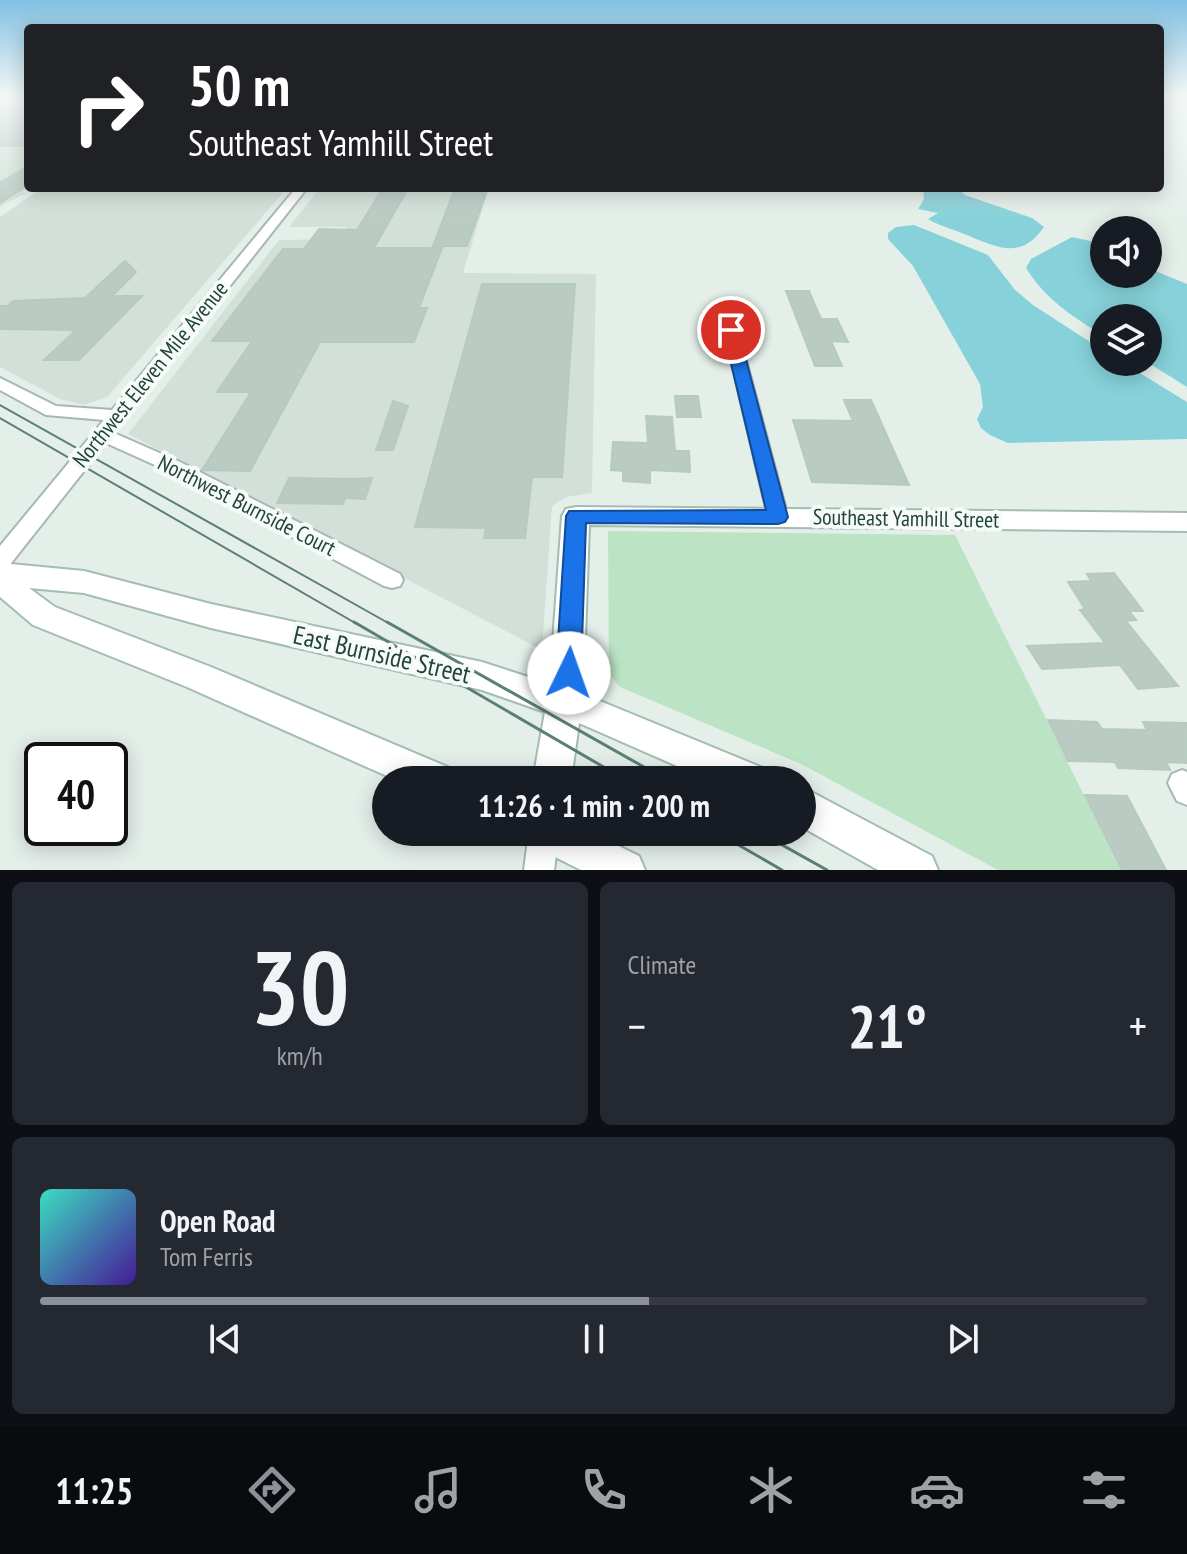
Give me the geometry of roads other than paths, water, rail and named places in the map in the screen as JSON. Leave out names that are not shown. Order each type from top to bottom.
[{"type":"main road","name":"Southeast Yamhill Street","points":[[564,703],[569,673],[576,516],[1187,522]]},
{"type":"main road","name":"East Burnside Street","points":[[0,574],[84,582],[211,616],[482,676],[659,738],[720,766]]},
{"type":"main road","points":[[0,581],[44,616],[212,682],[405,766]]},
{"type":"main road","points":[[554,766],[564,703]]},
{"type":"main road","points":[[816,814],[918,870]]},
{"type":"main road","points":[[575,846],[625,870]]},
{"type":"street","name":"Northwest Eleven Mile Avenue","points":[[0,561],[299,192]]},
{"type":"street","points":[[731,330],[778,517]]},
{"type":"street","points":[[0,383],[52,411],[116,416]]},
{"type":"street","name":"Northwest Burnside Court","points":[[101,434],[173,466],[392,580]]},
{"type":"street","points":[[539,870],[543,846]]},
{"type":"water","points":[[923,192],[962,192],[1032,218],[1044,227],[1035,238],[1017,248],[997,246],[928,219],[938,213],[918,209],[924,199]]},
{"type":"water","points":[[914,225],[988,255],[1015,290],[1090,342],[1090,376],[1145,376],[1187,402],[1187,439],[1008,443],[990,435],[981,428],[977,419],[983,407],[980,384],[913,266],[888,239],[888,233],[896,227]]},
{"type":"water","points":[[1072,237],[1090,241],[1090,288],[1162,288],[1162,274],[1187,284],[1187,387],[1162,371],[1162,304],[1090,304],[1090,327],[1042,289],[1026,268],[1031,259]]},
{"type":"tram line","points":[[0,405],[390,624]]},
{"type":"tram line","points":[[0,418],[357,624]]},
{"type":"tram line","points":[[354,622],[602,766]]},
{"type":"tram line","points":[[387,622],[642,766]]},
{"type":"tram line","points":[[740,846],[782,870]]},
{"type":"tram line","points":[[784,846],[827,870]]}]
